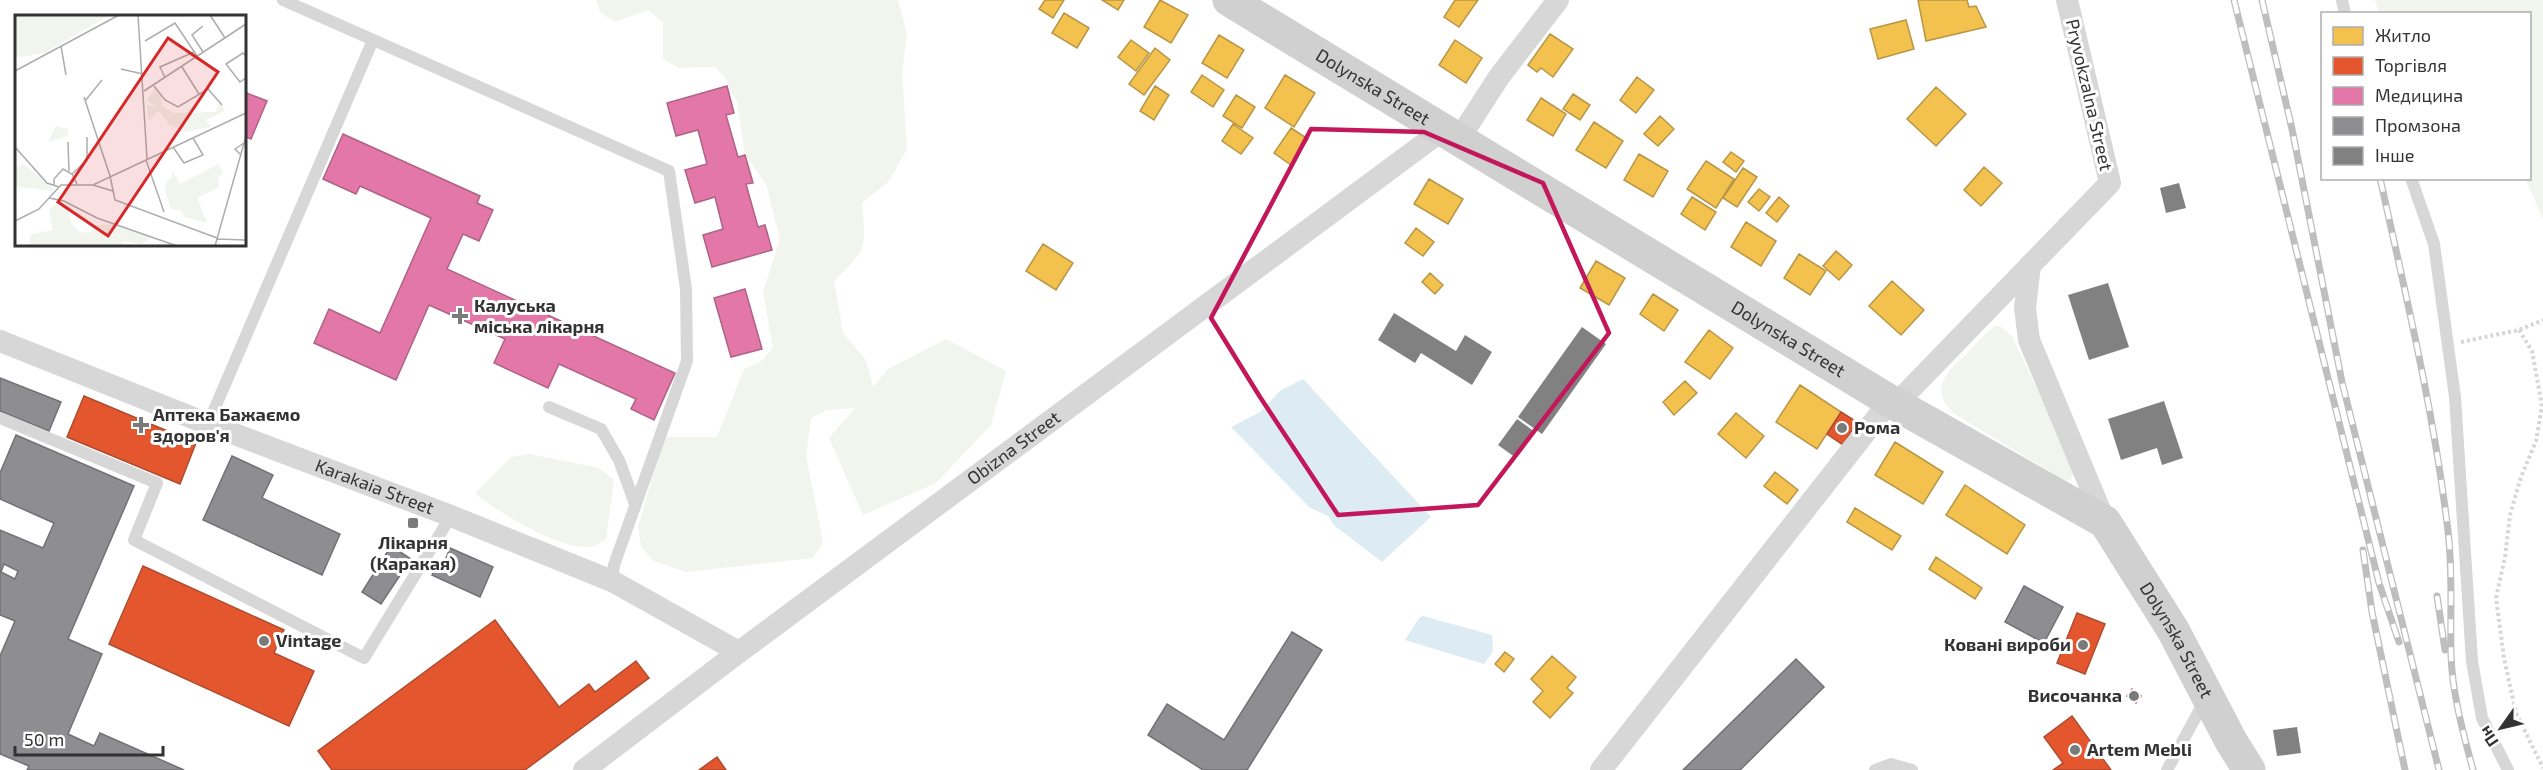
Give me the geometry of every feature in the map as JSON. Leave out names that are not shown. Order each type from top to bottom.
[{"type":"main road","name":"Dolynska Street","points":[[1229,0],[1893,403],[2105,522],[2173,630],[2249,770]]},
{"type":"street","points":[[1452,134],[1558,0]]},
{"type":"street","name":"Pryvokzalna Street","points":[[1601,770],[1893,403],[2110,183],[2067,0]]},
{"type":"street","name":"Obizna Street","points":[[584,770],[739,652],[1452,134]]},
{"type":"street","points":[[2030,265],[2025,308],[2029,340],[2105,522]]},
{"type":"street","name":"Karakaia Street","points":[[0,341],[612,581],[739,652]]},
{"type":"lane","points":[[283,0],[669,171],[687,289],[687,361],[635,504],[615,564],[612,581]]},
{"type":"lane","points":[[208,424],[373,40]]},
{"type":"lane","points":[[2412,180],[2434,244],[2449,345],[2455,397],[2472,661],[2482,718],[2508,770]]},
{"type":"lane","points":[[549,407],[601,429],[619,460],[635,504]]},
{"type":"lane","points":[[0,418],[157,483],[134,540],[364,658],[451,516]]},
{"type":"lane","points":[[2167,770],[2207,696]]},
{"type":"lane","points":[[1875,770],[1891,764],[1912,770]]},
{"type":"path","points":[[2449,345],[2519,330],[2543,320]]},
{"type":"path","points":[[2519,330],[2532,351],[2542,406],[2536,441],[2521,477],[2510,515],[2505,557],[2496,598],[2504,658],[2516,713],[2543,768]]},
{"type":"highlighted area","points":[[1311,129],[1424,132],[1543,183],[1609,333],[1478,505],[1338,515],[1211,318]]},
{"type":"shaded area","points":[[596,0],[898,0],[907,35],[902,73],[907,149],[889,181],[862,203],[864,239],[862,247],[853,262],[834,281],[843,333],[866,360],[873,387],[888,369],[946,339],[1006,371],[991,425],[936,483],[863,515],[829,438],[855,408],[827,410],[811,418],[806,455],[823,543],[813,558],[686,572],[652,560],[641,546],[638,527],[664,437],[717,437],[744,369],[760,362],[773,348],[763,292],[780,239],[766,184],[745,155],[737,101],[727,86],[727,80],[715,67],[679,68],[663,59],[663,22],[648,10],[615,22],[600,12]]},
{"type":"shaded area","points":[[2375,0],[2543,0],[2543,219],[2524,180],[2531,180],[2531,12],[2379,12]]},
{"type":"shaded area","points":[[1995,326],[2000,326],[2012,336],[2076,472],[2069,481],[2062,479],[1953,413],[1946,404],[1941,388],[1948,373]]},
{"type":"shaded area","points":[[1303,379],[1431,517],[1382,562],[1335,526],[1328,516],[1309,507],[1231,427],[1260,412],[1281,390]]},
{"type":"shaded area","points":[[529,454],[599,468],[614,480],[606,539],[589,547],[562,542],[513,519],[475,493],[511,457]]},
{"type":"shaded area","points":[[1423,616],[1492,635],[1493,651],[1484,664],[1405,640],[1419,618]]},
{"type":"building: Житло","points":[[1045,0],[1064,0],[1053,18],[1039,9]]},
{"type":"building: Житло","points":[[1102,0],[1124,0],[1118,10]]},
{"type":"building: Житло","points":[[1160,0],[1188,15],[1171,43],[1144,27]]},
{"type":"building: Житло","points":[[1455,0],[1478,0],[1459,27],[1444,17]]},
{"type":"building: Житло","points":[[1918,0],[1967,0],[1969,7],[1976,6],[1986,27],[1926,41]]},
{"type":"building: Житло","points":[[1064,13],[1089,28],[1077,48],[1052,33]]},
{"type":"building: Житло","points":[[1906,20],[1914,49],[1878,59],[1870,29]]},
{"type":"building: Житло","points":[[1550,34],[1573,49],[1553,77],[1541,68],[1537,72],[1528,65]]},
{"type":"building: Житло","points":[[1219,35],[1244,50],[1227,78],[1202,63]]},
{"type":"building: Житло","points":[[1131,40],[1149,53],[1136,71],[1118,57]]},
{"type":"building: Житло","points":[[1455,40],[1482,58],[1466,83],[1439,65]]},
{"type":"building: Житло","points":[[1155,48],[1170,60],[1144,95],[1129,84]]},
{"type":"building: Житло","points":[[1202,75],[1224,90],[1213,107],[1191,92]]},
{"type":"building: Житло","points":[[1285,75],[1315,93],[1294,127],[1265,108]]},
{"type":"building: Житло","points":[[1637,77],[1654,90],[1636,113],[1620,100]]},
{"type":"building: Житло","points":[[1155,86],[1169,95],[1154,120],[1140,111]]},
{"type":"building: Житло","points":[[1936,87],[1966,114],[1936,146],[1907,119]]},
{"type":"building: Житло","points":[[1573,94],[1590,105],[1580,120],[1563,109]]},
{"type":"building: Житло","points":[[1236,95],[1255,107],[1242,128],[1223,116]]},
{"type":"building: Житло","points":[[1541,98],[1566,114],[1553,136],[1527,120]]},
{"type":"building: Житло","points":[[1660,116],[1674,129],[1658,146],[1644,134]]},
{"type":"building: Житло","points":[[1594,122],[1623,141],[1606,168],[1576,150]]},
{"type":"building: Житло","points":[[1233,124],[1253,138],[1241,154],[1222,141]]},
{"type":"building: Житло","points":[[1291,128],[1308,139],[1291,165],[1274,153]]},
{"type":"building: Житло","points":[[1731,152],[1744,161],[1736,172],[1723,162]]},
{"type":"building: Житло","points":[[1639,154],[1668,171],[1653,197],[1624,180]]},
{"type":"building: Житло","points":[[1706,161],[1734,179],[1716,208],[1687,189]]},
{"type":"building: Житло","points":[[1984,167],[2002,183],[1981,206],[1964,190]]},
{"type":"building: Житло","points":[[1743,168],[1757,177],[1737,207],[1723,198]]},
{"type":"building: Житло","points":[[1429,179],[1463,199],[1448,224],[1414,204]]},
{"type":"building: Житло","points":[[1759,189],[1770,197],[1759,211],[1748,202]]},
{"type":"building: Житло","points":[[1692,197],[1716,212],[1705,230],[1681,214]]},
{"type":"building: Житло","points":[[1779,197],[1789,206],[1777,222],[1766,213]]},
{"type":"building: Житло","points":[[1746,222],[1776,241],[1761,266],[1731,247]]},
{"type":"building: Житло","points":[[1416,228],[1434,242],[1423,256],[1405,243]]},
{"type":"building: Житло","points":[[1043,244],[1073,263],[1056,290],[1026,271]]},
{"type":"building: Житло","points":[[1836,251],[1852,265],[1839,280],[1823,266]]},
{"type":"building: Житло","points":[[1799,254],[1826,271],[1810,295],[1784,278]]},
{"type":"building: Житло","points":[[1596,261],[1625,278],[1609,305],[1580,288]]},
{"type":"building: Житло","points":[[1430,273],[1443,285],[1435,294],[1422,282]]},
{"type":"building: Житло","points":[[1892,281],[1924,310],[1901,335],[1869,306]]},
{"type":"building: Житло","points":[[1653,294],[1678,310],[1664,331],[1640,314]]},
{"type":"building: Житло","points":[[1709,330],[1733,348],[1710,379],[1685,362]]},
{"type":"building: Житло","points":[[1685,381],[1697,393],[1674,415],[1663,402]]},
{"type":"building: Житло","points":[[1800,385],[1841,412],[1817,449],[1776,422]]},
{"type":"building: Житло","points":[[1736,413],[1764,436],[1746,458],[1718,434]]},
{"type":"building: Житло","points":[[1895,442],[1943,472],[1923,504],[1875,475]]},
{"type":"building: Житло","points":[[1775,472],[1798,490],[1787,504],[1764,486]]},
{"type":"building: Житло","points":[[1965,485],[2025,525],[2007,554],[1946,515]]},
{"type":"building: Житло","points":[[1855,508],[1901,536],[1892,550],[1847,522]]},
{"type":"building: Житло","points":[[1936,557],[1982,588],[1975,599],[1929,569]]},
{"type":"building: Житло","points":[[1505,652],[1514,659],[1504,672],[1495,664]]},
{"type":"building: Житло","points":[[1552,656],[1576,677],[1567,688],[1573,693],[1550,718],[1533,702],[1543,691],[1531,679]]},
{"type":"building: Торгівля","points":[[84,396],[196,443],[180,484],[67,437]]},
{"type":"building: Торгівля","name":"Рома","points":[[1841,412],[1857,422],[1843,445],[1827,434]]},
{"type":"building: Торгівля","points":[[143,566],[284,630],[274,653],[314,671],[289,726],[109,644]]},
{"type":"building: Торгівля","points":[[2077,613],[2105,624],[2085,674],[2057,663]]},
{"type":"building: Торгівля","points":[[495,620],[559,707],[589,684],[595,692],[636,661],[649,678],[525,770],[332,770],[318,751]]},
{"type":"building: Торгівля","name":"Височанка","points":[[2132,689],[2141,696],[2136,703],[2127,696]]},
{"type":"building: Торгівля","name":"Artem Mebli","points":[[2072,716],[2111,770],[2053,770],[2063,763],[2044,737]]},
{"type":"building: Торгівля","points":[[717,757],[726,770],[699,770]]},
{"type":"building: Медицина","points":[[727,86],[734,113],[726,115],[738,157],[745,155],[753,183],[746,184],[758,227],[765,225],[772,250],[712,267],[703,235],[723,229],[715,197],[695,203],[685,170],[707,164],[698,130],[676,136],[667,103]]},
{"type":"building: Медицина","points":[[246,93],[267,101],[251,139],[246,137]]},
{"type":"building: Медицина","points":[[343,134],[480,196],[477,203],[493,210],[479,241],[463,234],[447,269],[675,373],[654,420],[631,409],[636,399],[559,364],[548,388],[494,363],[505,339],[429,305],[396,380],[314,343],[329,309],[380,333],[431,218],[360,186],[356,194],[323,179]]},
{"type":"building: Медицина","points":[[745,289],[762,349],[731,357],[714,298]]},
{"type":"building: Промзона","points":[[0,378],[61,402],[49,431],[0,411]]},
{"type":"building: Промзона","points":[[16,435],[134,486],[68,639],[102,654],[68,734],[94,746],[100,733],[184,770],[27,770],[29,766],[0,754],[0,656],[15,621],[0,615],[0,530],[43,548],[54,523],[0,499],[0,473]],"holes":[[[4,564],[18,571],[15,579],[1,572]]]},
{"type":"building: Промзона","points":[[232,456],[273,475],[262,498],[340,534],[322,575],[203,520]]},
{"type":"building: Промзона","points":[[391,546],[411,559],[381,604],[362,592]]},
{"type":"building: Промзона","points":[[450,548],[493,567],[480,597],[432,575],[438,561],[444,563]]},
{"type":"building: Промзона","points":[[2024,586],[2063,607],[2044,643],[2005,622]]},
{"type":"building: Промзона","points":[[1292,632],[1322,650],[1247,770],[1203,770],[1148,735],[1167,704],[1224,740]]},
{"type":"building: Промзона","points":[[1796,659],[1824,687],[1740,770],[1683,770]]},
{"type":"building: Інше","points":[[2179,183],[2186,208],[2166,213],[2160,188]]},
{"type":"building: Інше","points":[[2108,283],[2129,347],[2089,360],[2068,295]]},
{"type":"building: Інше","points":[[1394,313],[1456,351],[1465,335],[1492,352],[1472,385],[1421,353],[1415,363],[1378,340]]},
{"type":"building: Інше","points":[[1582,327],[1606,344],[1542,434],[1518,417]]},
{"type":"building: Інше","points":[[2164,401],[2183,458],[2162,465],[2157,448],[2121,460],[2108,419]]},
{"type":"building: Інше","points":[[1517,419],[1535,432],[1516,458],[1498,445]]},
{"type":"building: Інше","points":[[2297,727],[2301,753],[2277,756],[2273,730]]},
{"type":"railway","points":[[2234,0],[2379,583],[2399,642]]},
{"type":"railway","points":[[2262,0],[2292,129],[2342,382],[2439,770]]},
{"type":"railway","points":[[2380,180],[2435,442],[2448,531],[2453,683],[2473,770]]},
{"type":"railway","points":[[2363,550],[2372,612],[2405,770]]},
{"type":"railway","points":[[2437,596],[2445,650]]},
{"type":"place","name":"Калуська міська лікарня","points":[[460,316]]},
{"type":"place","name":"Аптека Бажаємо здоров'я","points":[[141,425]]},
{"type":"place","name":"Рома","points":[[1842,428]]},
{"type":"place","name":"Лікарня (Каракая)","points":[[413,523]]},
{"type":"place","name":"Vintage","points":[[264,641]]},
{"type":"place","name":"Ковані вироби","points":[[2083,645]]},
{"type":"place","name":"Височанка","points":[[2134,696]]},
{"type":"place","name":"Artem Mebli","points":[[2075,750]]}]
